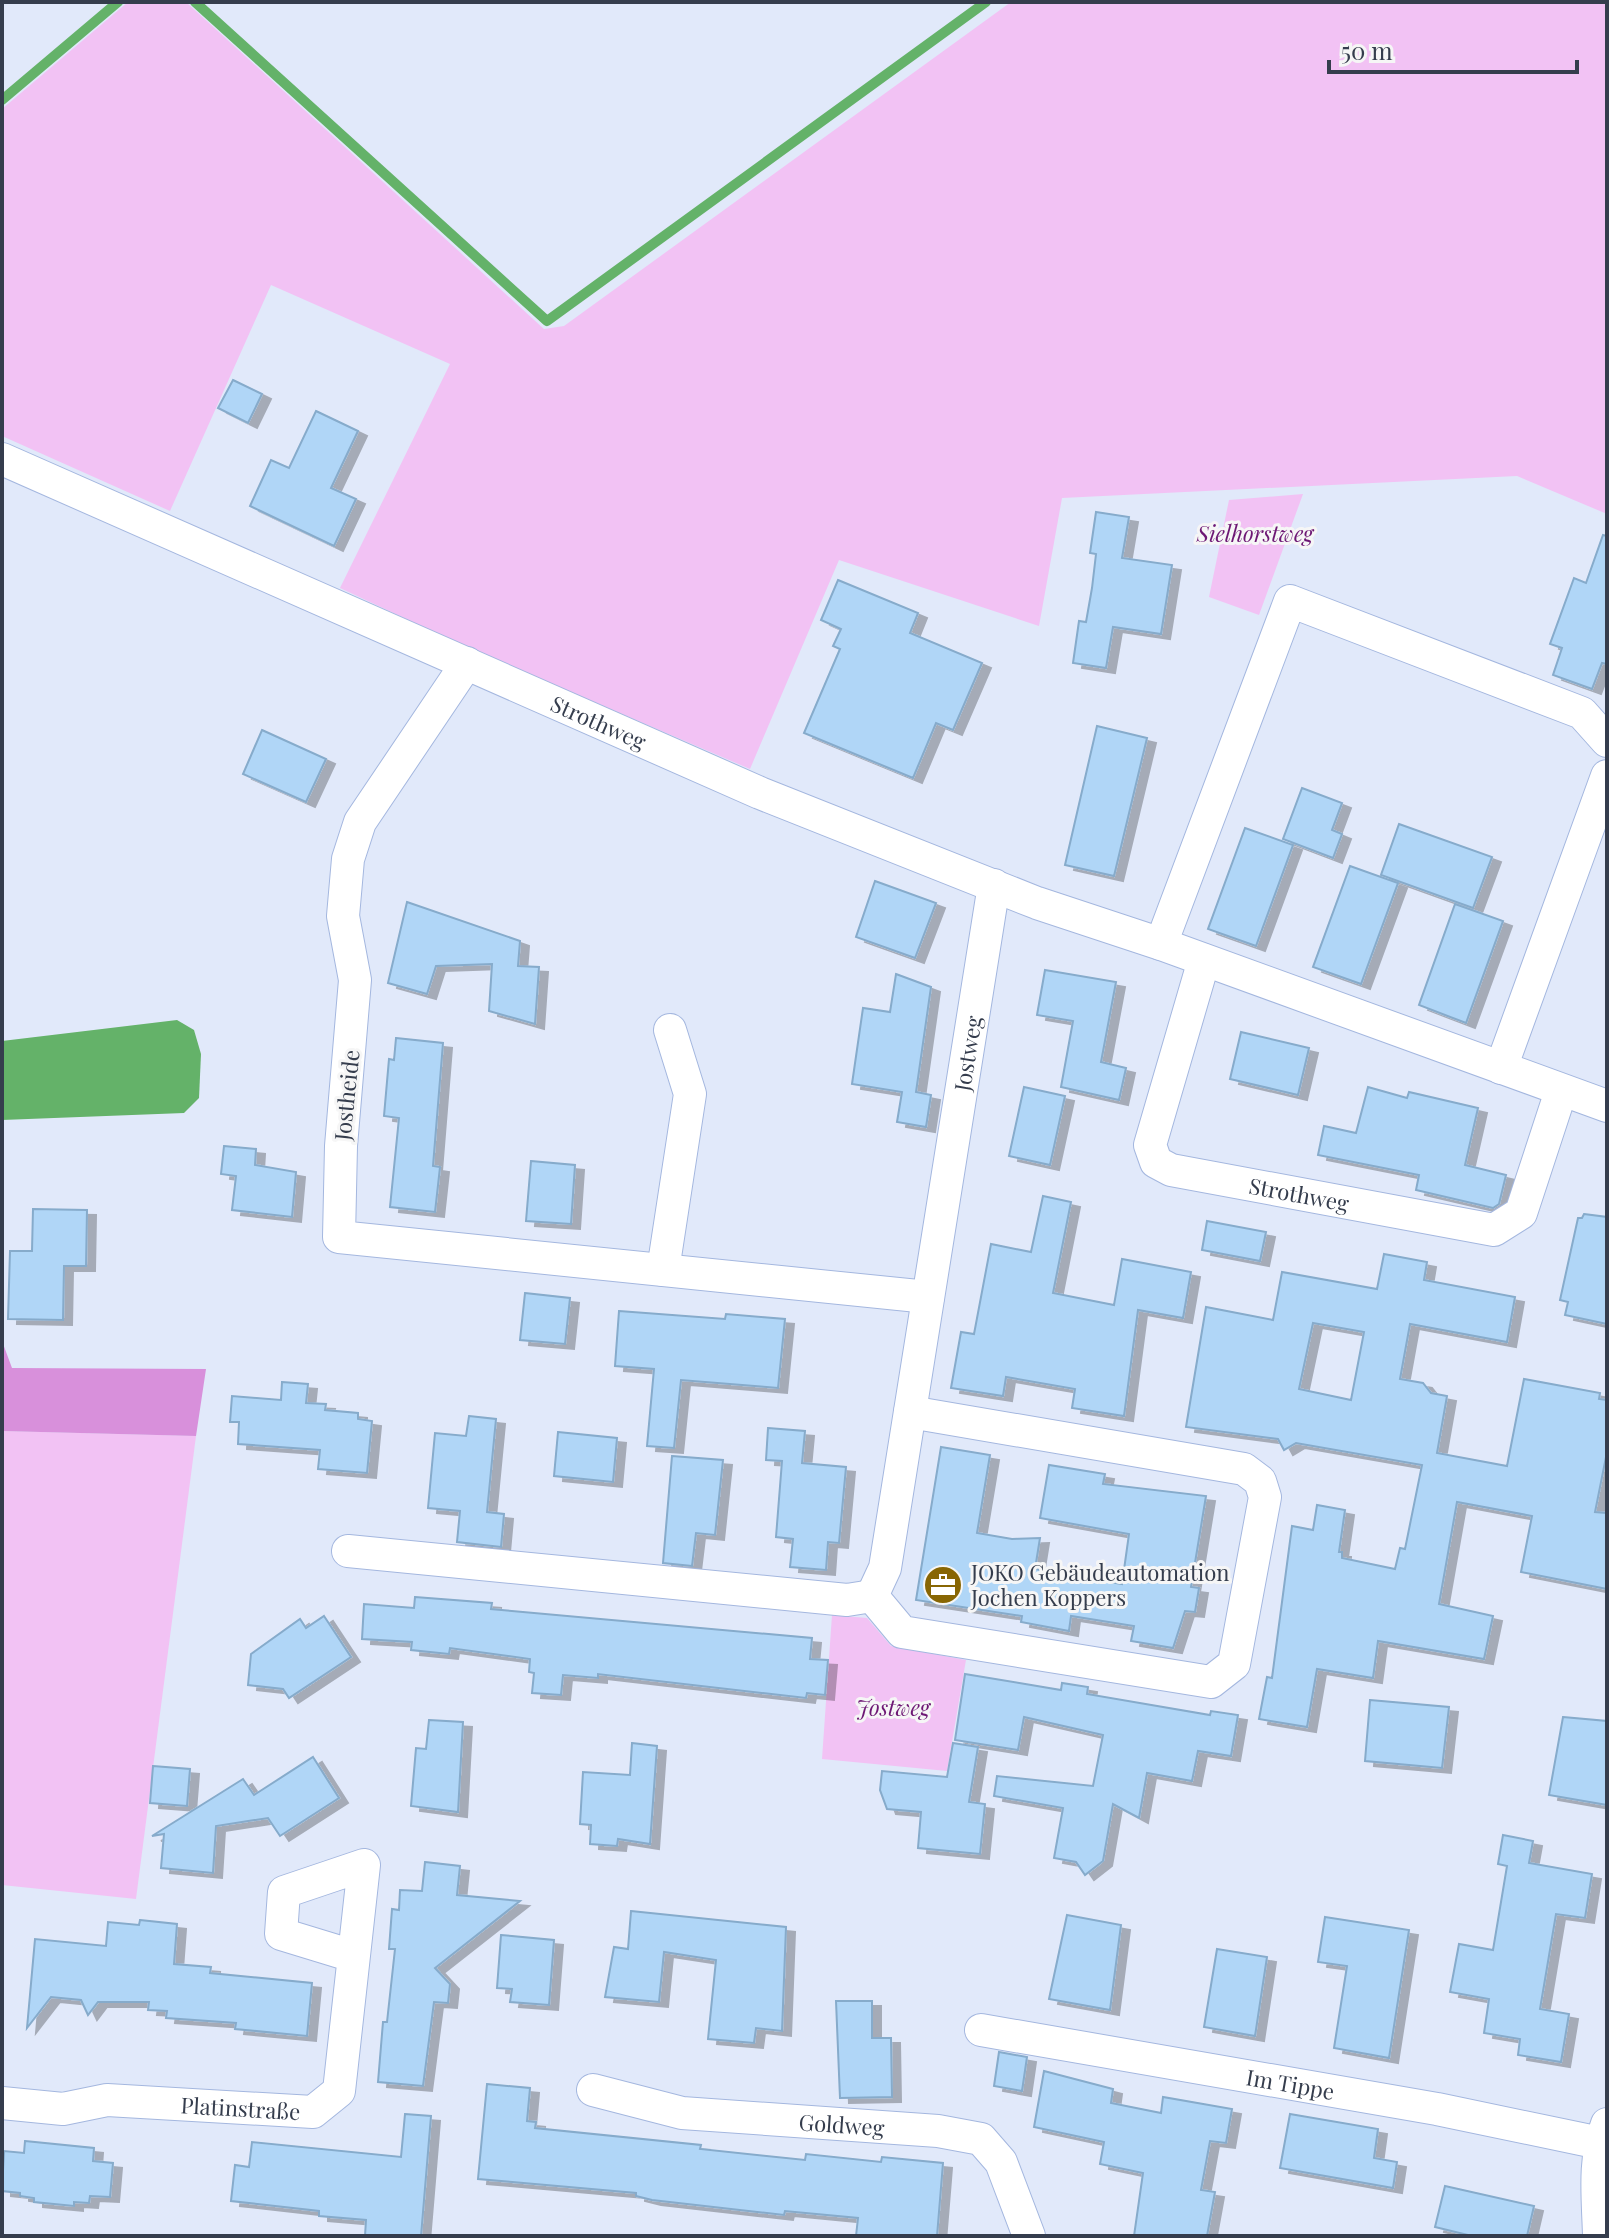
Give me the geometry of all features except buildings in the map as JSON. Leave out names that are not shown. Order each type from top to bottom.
[{"type":"street","name":"Strothweg","points":[[2,459],[760,793],[994,885],[1607,1106]]},
{"type":"street","points":[[1161,944],[1290,601],[1582,713],[1607,741]]},
{"type":"street","name":"Jostheide","points":[[467,663],[360,822],[348,859],[343,916],[355,980],[341,1146],[339,1237],[928,1297]]},
{"type":"street","points":[[1501,1068],[1607,776]]},
{"type":"street","name":"Jostweg","points":[[872,1596],[885,1568],[994,885]]},
{"type":"street","name":"Strothweg","points":[[1204,960],[1150,1145],[1156,1162],[1171,1170],[1494,1230],[1521,1213],[1561,1091]]},
{"type":"street","points":[[663,1270],[690,1094],[670,1030]]},
{"type":"street","points":[[348,1551],[847,1600],[872,1596],[902,1632],[1211,1682],[1234,1664],[1265,1497],[1260,1481],[1244,1469],[910,1412]]},
{"type":"street","name":"Platinstraße","points":[[2,2103],[63,2109],[107,2100],[313,2112],[339,2091],[353,1956]]},
{"type":"street","name":"Im Tippe","points":[[981,2030],[1437,2109],[1603,2134]]},
{"type":"street","name":"Goldweg","points":[[593,2090],[682,2113],[938,2131],[981,2139],[1001,2162],[1029,2236]]},
{"type":"street","points":[[1599,2236],[1603,2134]]},
{"type":"green space","points":[[128,2],[186,2],[544,329],[564,326],[1011,2],[1607,2],[1607,514],[1517,476],[1062,498],[1039,626],[839,560],[750,769],[464,646],[340,588],[450,364],[271,285],[170,511],[2,436],[2,109]]},
{"type":"green space","name":"Sielhorstweg","points":[[1303,494],[1259,615],[1209,597],[1229,500]]},
{"type":"green space","points":[[2,1431],[196,1436],[136,1899],[2,1885]]},
{"type":"green space","name":"Jostweg","points":[[832,1615],[867,1618],[891,1646],[966,1660],[947,1771],[822,1759]]},
{"type":"shaded area","points":[[177,1020],[194,1030],[201,1054],[199,1098],[184,1113],[2,1120],[2,1041]]},
{"type":"shaded area","points":[[2,1341],[12,1368],[206,1369],[196,1436],[2,1431]]},
{"type":"waterway","points":[[2,100],[118,2]]},
{"type":"waterway","points":[[195,2],[547,321],[986,2]]},
{"type":"place","name":"JOKO Gebäudeautomation Jochen Koppers","points":[[943,1585]]}]
